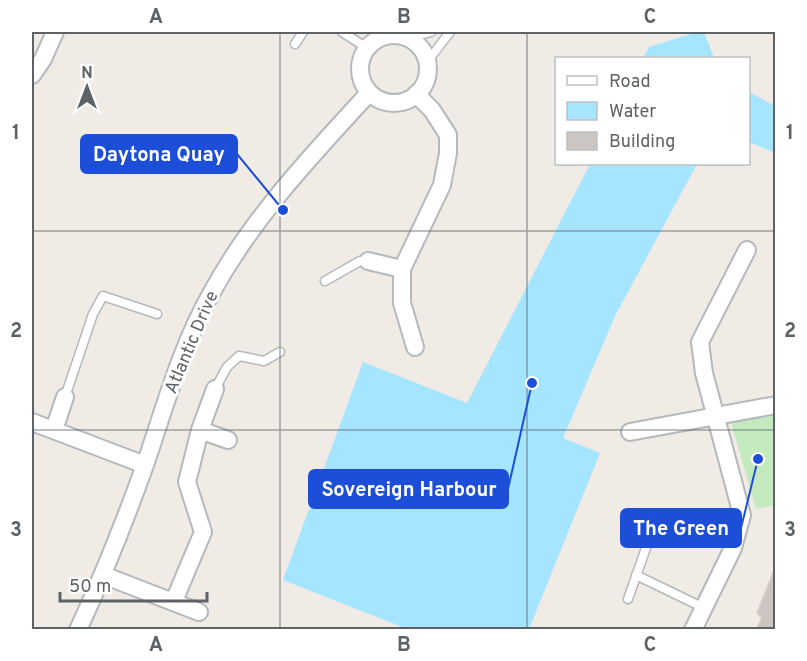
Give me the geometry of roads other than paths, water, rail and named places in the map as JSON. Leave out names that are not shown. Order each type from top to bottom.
[{"type":"street","points":[[32,75],[43,59],[55,32]]},
{"type":"street","points":[[397,35],[417,44],[427,62],[427,74],[416,94],[398,102],[378,99],[369,93],[360,75],[360,66],[367,48],[386,36],[397,35]]},
{"type":"street","name":"Atlantic Drive","points":[[78,630],[103,575],[145,465],[189,339],[230,260],[282,189],[369,93]]},
{"type":"street","points":[[415,347],[402,303],[402,269],[442,185],[448,153],[448,135],[432,110],[416,94]]},
{"type":"street","points":[[693,630],[733,548],[742,515],[704,373],[700,342],[747,250]]},
{"type":"street","points":[[368,261],[402,269]]},
{"type":"street","points":[[174,602],[203,532],[187,482],[200,430],[215,389]]},
{"type":"street","points":[[54,430],[65,397]]},
{"type":"street","points":[[630,432],[716,418],[776,405]]},
{"type":"street","points":[[32,422],[145,465]]},
{"type":"street","points":[[200,430],[228,440]]},
{"type":"street","points":[[103,575],[199,612]]},
{"type":"lane","points":[[295,44],[303,32]]},
{"type":"lane","points":[[342,32],[367,48]]},
{"type":"lane","points":[[408,38],[431,32]]},
{"type":"lane","points":[[427,62],[450,32]]},
{"type":"lane","points":[[325,281],[360,261],[368,261]]},
{"type":"lane","points":[[65,397],[93,314],[104,296],[157,314]]},
{"type":"lane","points":[[215,389],[227,367],[239,357],[264,361],[280,352]]},
{"type":"lane","points":[[628,599],[658,514]]},
{"type":"lane","points":[[636,574],[704,608]]},
{"type":"water","points":[[697,32],[704,32],[714,57],[644,57],[649,47]]},
{"type":"water","points":[[750,93],[775,106],[775,153],[750,142]]},
{"type":"water","points":[[589,165],[696,165],[615,316],[563,438],[600,453],[529,629],[407,629],[283,580],[363,362],[467,403]]},
{"type":"place","name":"Daytona Quay","points":[[283,210]]},
{"type":"place","name":"Sovereign Harbour","points":[[532,383]]},
{"type":"place","name":"The Green","points":[[758,459]]}]
